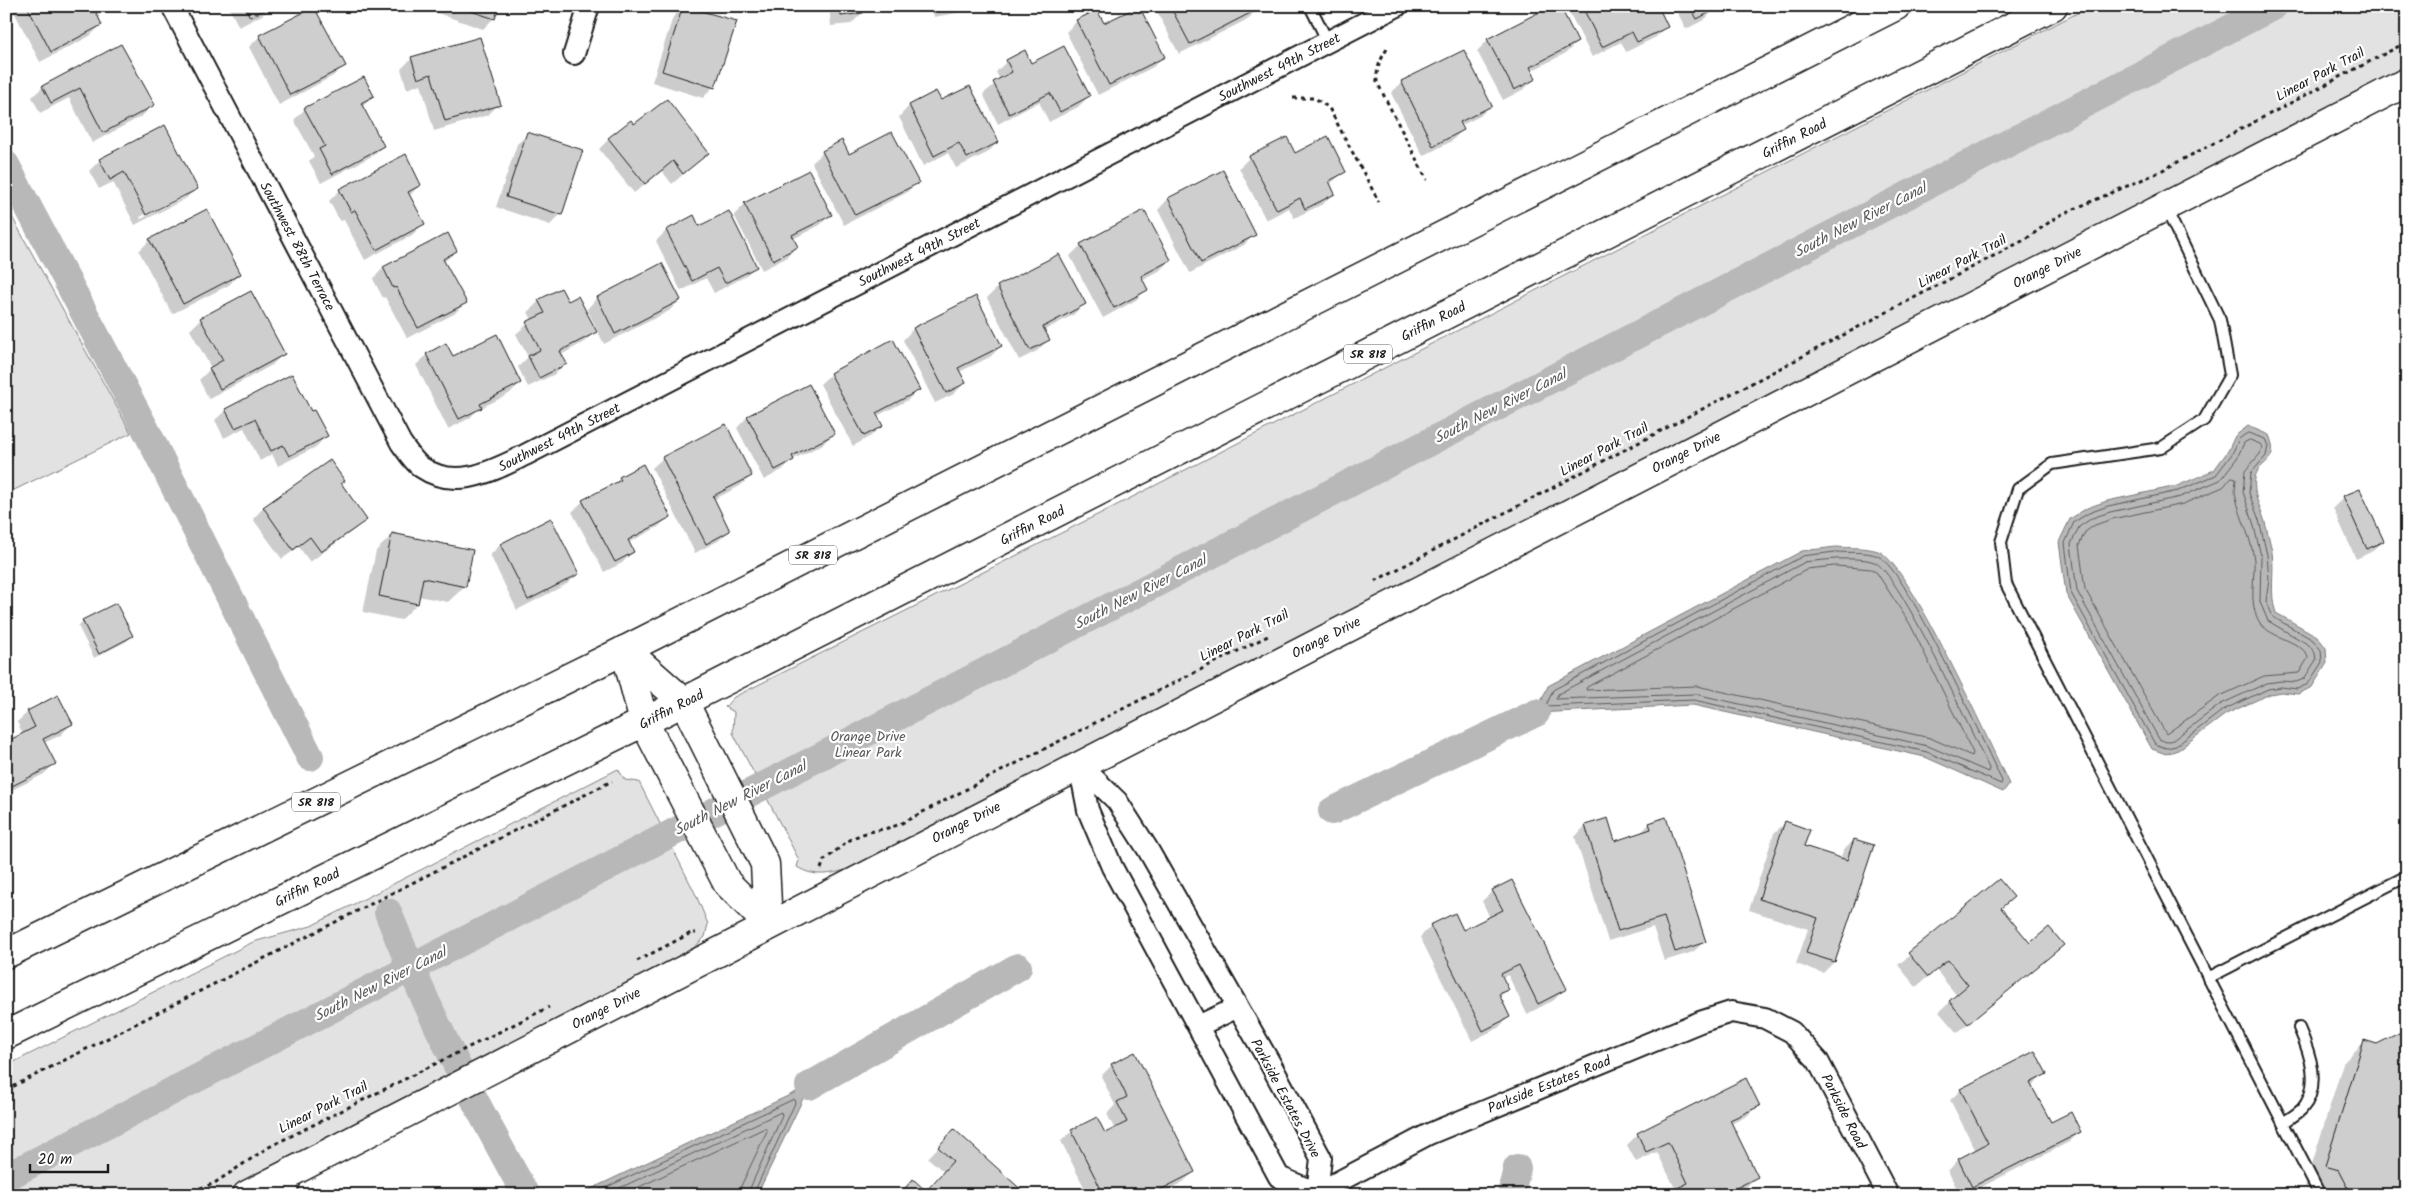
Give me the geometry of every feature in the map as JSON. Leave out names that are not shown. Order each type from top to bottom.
[{"type":"main road","name":"SR 818","points":[[6,954],[626,650],[1896,6]]},
{"type":"main road","name":"Griffin Road","points":[[6,1035],[684,702],[2053,6]]},
{"type":"main road","name":"Orange Drive","points":[[247,1195],[289,1183],[483,1072],[2407,82]]},
{"type":"main road","points":[[626,650],[684,702],[765,864],[768,924]]},
{"type":"main road","points":[[626,650],[644,722],[727,883],[768,924]]},
{"type":"street","name":"Southwest 88th Terrace","points":[[172,6],[401,443],[421,467],[436,474]]},
{"type":"street","points":[[574,54],[589,6]]},
{"type":"street","name":"Southwest 49th Street","points":[[436,474],[463,478],[482,475],[525,455],[1397,6]]},
{"type":"street","points":[[1080,764],[1088,810],[1112,867],[1279,1177],[1315,1194]]},
{"type":"street","name":"Parkside Estates Drive","points":[[1080,764],[1117,801],[1147,848],[1236,1008],[1271,1065],[1321,1158],[1315,1194]]},
{"type":"street","points":[[1198,1026],[1236,1008]]},
{"type":"street","name":"Parkside Estates Road","points":[[1315,1194],[1429,1134],[1700,1022],[1731,1012],[1765,1018],[1792,1032]]},
{"type":"street","name":"Parkside Road","points":[[1792,1032],[1818,1062],[1888,1195]]},
{"type":"lane","points":[[1310,6],[1328,42]]},
{"type":"lane","points":[[2164,206],[2220,320],[2230,375],[2204,420],[2160,448],[2052,464],[2018,489],[2001,542],[2006,584],[2320,1195]]},
{"type":"lane","points":[[2208,978],[2407,876]]},
{"type":"lane","points":[[2283,1123],[2302,1108],[2314,1086],[2310,1054],[2299,1028]]},
{"type":"path","name":"Linear Park Trail","points":[[1368,585],[2009,248],[2058,216],[2155,174],[2407,42]]},
{"type":"path","points":[[1387,50],[1376,73],[1377,82],[1427,180]]},
{"type":"path","points":[[1293,98],[1315,98],[1329,108],[1379,202]]},
{"type":"path","name":"Linear Park Trail","points":[[820,872],[824,860],[835,854],[850,840],[870,831],[899,825],[1047,747],[1272,634]]},
{"type":"path","points":[[6,1090],[612,781]]},
{"type":"path","name":"Linear Park Trail","points":[[177,1195],[213,1184],[270,1147],[482,1040]]},
{"type":"green space","name":"Orange Drive Linear Park","points":[[2091,6],[2407,6],[2407,66],[1482,545],[849,869],[817,874],[797,867],[799,860],[733,733],[734,712],[725,707],[734,697],[1111,508]]},
{"type":"green space","points":[[6,206],[131,433],[6,494]]},
{"type":"green space","points":[[618,769],[625,780],[639,782],[696,895],[708,924],[705,937],[686,955],[226,1195],[6,1195],[6,1066],[253,942],[311,926]]},
{"type":"water","points":[[2248,426],[2269,435],[2272,444],[2271,457],[2257,472],[2255,484],[2256,495],[2272,552],[2272,590],[2276,613],[2317,636],[2326,648],[2327,663],[2312,687],[2298,694],[2281,692],[2270,694],[2226,714],[2178,750],[2166,754],[2152,749],[2066,594],[2059,542],[2070,519],[2087,508],[2107,501],[2177,486],[2214,470],[2228,451],[2235,436]]},
{"type":"water","points":[[1836,547],[1863,548],[1878,551],[1892,562],[1909,586],[1948,657],[2009,784],[2003,792],[1925,757],[1693,705],[1536,713],[1548,686],[1802,551]]},
{"type":"water","points":[[809,1086],[757,1195],[578,1195]]},
{"type":"building","points":[[27,6],[93,6],[102,25],[51,52]]},
{"type":"building","points":[[244,6],[272,6],[250,17]]},
{"type":"building","points":[[456,6],[499,6],[495,19]]},
{"type":"building","points":[[683,6],[737,21],[715,88],[662,71]]},
{"type":"building","points":[[840,6],[863,6],[863,13],[841,16]]},
{"type":"building","points":[[1139,6],[1165,57],[1109,85],[1076,20],[1097,10],[1104,23]]},
{"type":"building","points":[[1170,6],[1259,6],[1260,8],[1190,44]]},
{"type":"building","points":[[1551,6],[1560,6],[1578,42],[1530,67],[1536,79],[1514,90],[1487,39]]},
{"type":"building","points":[[1582,6],[1658,6],[1668,27],[1637,42],[1632,32],[1602,47]]},
{"type":"building","points":[[1690,6],[1715,6],[1716,9],[1697,19]]},
{"type":"building","points":[[314,7],[346,66],[290,95],[259,35]]},
{"type":"building","points":[[480,37],[501,105],[445,121],[431,74],[418,79],[411,57]]},
{"type":"building","points":[[121,44],[155,105],[103,133],[80,88],[51,103],[42,86]]},
{"type":"building","points":[[1064,46],[1090,96],[1060,112],[1050,93],[1009,114],[993,82],[1012,72],[1006,60],[1025,50],[1031,63]]},
{"type":"building","points":[[1464,50],[1492,106],[1460,122],[1464,130],[1433,146],[1401,81]]},
{"type":"building","points":[[364,77],[374,96],[361,103],[384,146],[332,174],[319,149],[325,146],[304,108]]},
{"type":"building","points":[[970,86],[999,142],[967,158],[959,143],[934,156],[909,105],[936,91],[941,100]]},
{"type":"building","points":[[667,99],[709,153],[683,174],[673,161],[645,184],[608,138],[631,120],[634,124]]},
{"type":"building","points":[[165,125],[198,189],[146,215],[124,172],[110,180],[99,159]]},
{"type":"building","points":[[527,132],[583,150],[562,215],[506,197]]},
{"type":"building","points":[[892,132],[919,183],[855,215],[822,151],[842,140],[849,154]]},
{"type":"building","points":[[1328,136],[1346,172],[1329,181],[1335,194],[1305,209],[1300,198],[1277,210],[1249,156],[1287,137],[1295,153]]},
{"type":"building","points":[[406,154],[421,185],[408,192],[425,224],[376,250],[355,210],[351,212],[339,189]]},
{"type":"building","points":[[809,170],[832,215],[792,235],[798,247],[773,260],[744,203]]},
{"type":"building","points":[[1223,170],[1256,235],[1201,263],[1168,198]]},
{"type":"building","points":[[207,209],[241,274],[183,304],[149,239]]},
{"type":"building","points":[[1144,210],[1171,260],[1141,276],[1148,290],[1114,308],[1080,244]]},
{"type":"building","points":[[729,211],[757,267],[725,283],[717,268],[692,281],[666,230],[694,215],[699,226]]},
{"type":"building","points":[[448,233],[457,251],[443,259],[467,303],[418,328],[396,287],[393,288],[383,267]]},
{"type":"building","points":[[1059,254],[1086,304],[1043,327],[1050,340],[1030,350],[997,286]]},
{"type":"building","points":[[662,263],[681,300],[615,334],[597,297]]},
{"type":"building","points":[[561,288],[568,301],[578,296],[597,332],[560,351],[567,364],[539,378],[528,356],[540,350],[526,322],[545,313],[538,300]]},
{"type":"building","points":[[251,291],[285,354],[220,389],[209,368],[223,360],[200,318]]},
{"type":"building","points":[[976,296],[1002,346],[958,368],[966,383],[946,393],[913,328]]},
{"type":"building","points":[[497,334],[521,383],[480,404],[482,408],[459,419],[426,354],[446,343],[453,356]]},
{"type":"building","points":[[893,339],[920,390],[876,413],[883,426],[864,436],[830,373]]},
{"type":"building","points":[[292,374],[311,411],[314,410],[328,436],[289,456],[283,445],[271,451],[255,419],[235,428],[225,409]]},
{"type":"building","points":[[809,384],[835,434],[792,456],[794,460],[775,470],[747,416]]},
{"type":"building","points":[[726,424],[752,476],[713,496],[730,531],[706,544],[662,457]]},
{"type":"building","points":[[330,460],[345,481],[341,483],[367,520],[321,552],[310,537],[293,550],[263,507]]},
{"type":"building","points":[[643,464],[671,517],[628,540],[634,552],[615,562],[582,500],[621,480],[619,477]]},
{"type":"building","points":[[2360,489],[2384,541],[2367,549],[2343,496]]},
{"type":"building","points":[[551,518],[579,574],[528,600],[500,544]]},
{"type":"building","points":[[392,533],[473,550],[466,587],[423,578],[418,604],[379,596]]},
{"type":"building","points":[[116,603],[133,636],[99,654],[82,620]]},
{"type":"building","points":[[58,695],[73,724],[43,739],[56,764],[6,789],[6,742],[35,727],[27,711]]},
{"type":"building","points":[[1666,817],[1706,942],[1675,952],[1664,917],[1618,931],[1585,825],[1608,818],[1615,841],[1651,829],[1649,823]]},
{"type":"building","points":[[1785,821],[1810,830],[1804,846],[1847,860],[1854,839],[1874,845],[1835,962],[1806,953],[1818,918],[1759,899]]},
{"type":"building","points":[[1999,879],[2014,897],[2001,908],[2030,943],[2049,927],[2064,945],[1968,1024],[1949,1001],[1968,985],[1948,960],[1928,977],[1908,953]]},
{"type":"building","points":[[1512,880],[1567,989],[1538,1004],[1519,965],[1501,974],[1509,990],[1499,994],[1510,1017],[1483,1031],[1430,925],[1455,913],[1463,930],[1503,910],[1492,890]]},
{"type":"building","points":[[2407,1029],[2407,1195],[2352,1195],[2339,1170],[2325,1166],[2364,1040],[2377,1044]]},
{"type":"building","points":[[2035,1051],[2047,1074],[2030,1083],[2051,1122],[2071,1112],[2081,1132],[1972,1187],[1958,1159],[1988,1143],[1960,1089]]},
{"type":"building","points":[[1135,1052],[1195,1172],[1150,1195],[1104,1195],[1071,1130],[1097,1117],[1105,1133],[1127,1122],[1117,1102],[1127,1097],[1111,1064]]},
{"type":"building","points":[[1746,1078],[1760,1106],[1730,1120],[1758,1177],[1722,1195],[1673,1195],[1671,1191],[1688,1183],[1668,1142],[1646,1152],[1637,1133]]},
{"type":"building","points":[[954,1129],[1027,1195],[899,1195],[913,1179],[926,1191],[953,1161],[938,1147]]},
{"type":"waterway","name":"South New River Canal","points":[[6,1177],[2274,6]]},
{"type":"waterway","points":[[6,165],[147,432],[310,757]]},
{"type":"waterway","points":[[1332,811],[1536,713]]},
{"type":"waterway","points":[[388,912],[418,985],[452,1056],[526,1195]]},
{"type":"waterway","points":[[809,1086],[1018,967]]},
{"type":"waterway","points":[[1511,1195],[1517,1168]]}]
